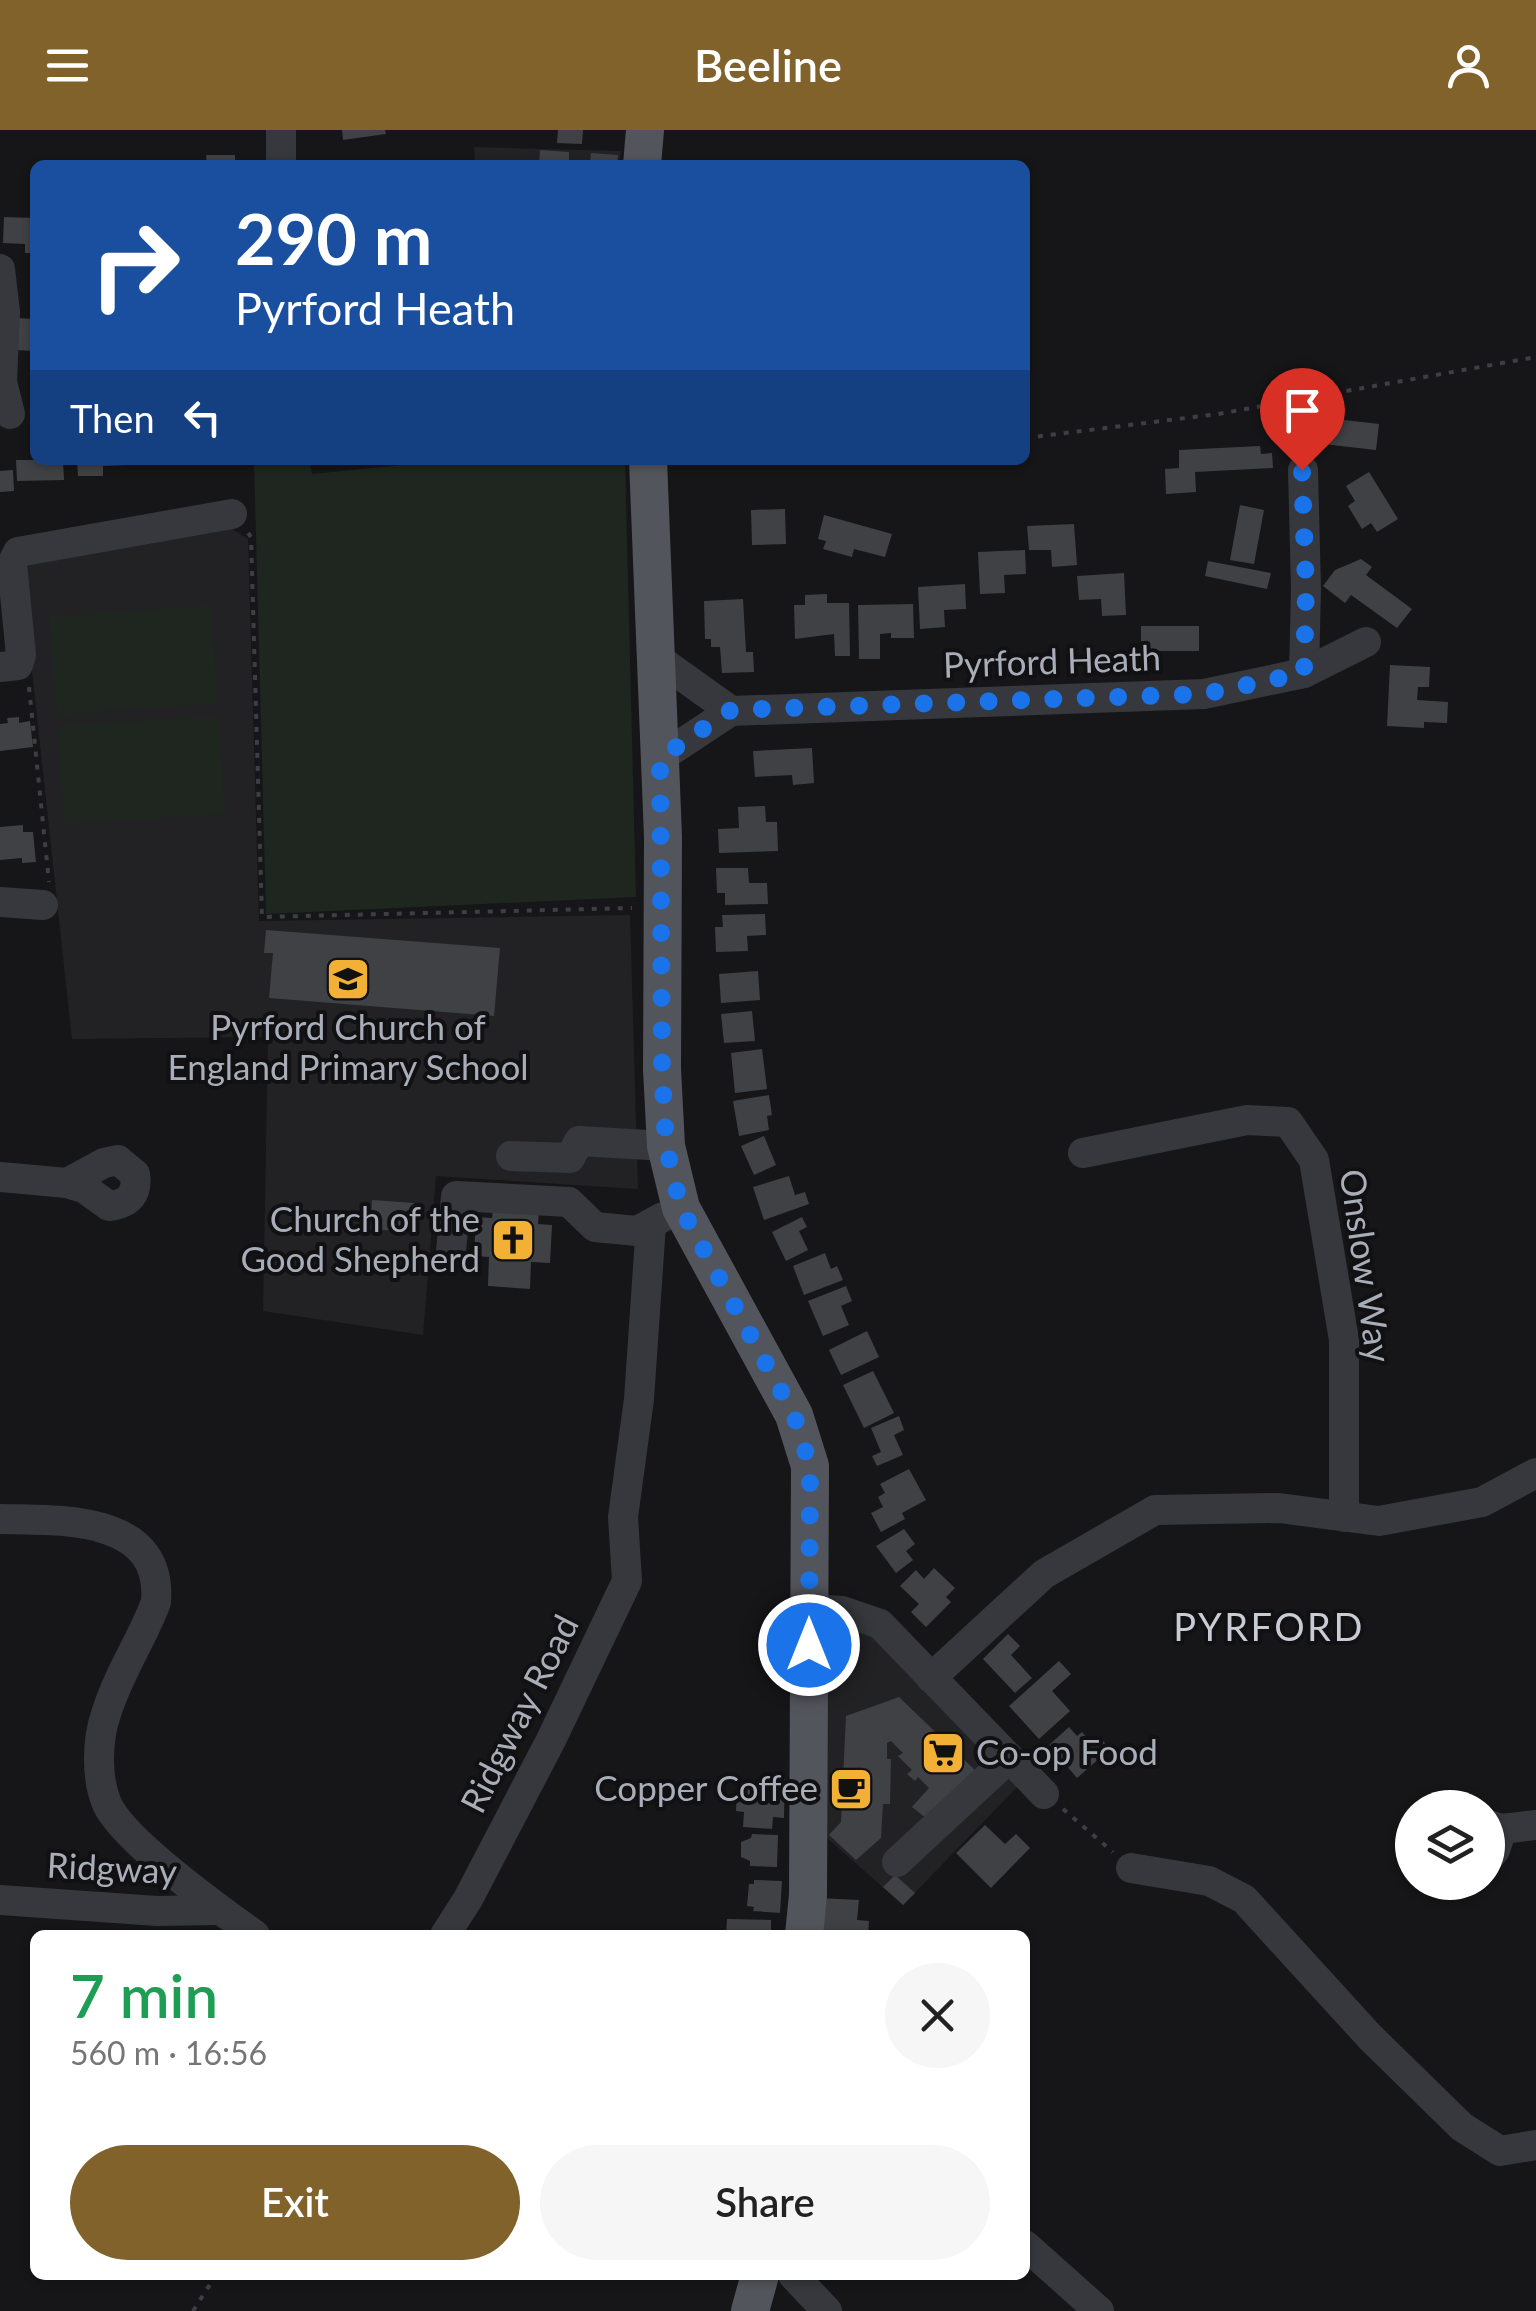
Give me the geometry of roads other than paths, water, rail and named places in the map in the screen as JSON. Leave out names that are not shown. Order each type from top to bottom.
[{"type":"main road","points":[[642,160],[644,130]]},
{"type":"main road","points":[[648,465],[660,758],[666,1216],[794,1415],[810,1466],[808,1895],[804,1930]]},
{"type":"main road","points":[[750,2311],[759,2280]]},
{"type":"street","points":[[281,130],[282,160]]},
{"type":"street","points":[[0,269],[4,312],[2,382],[15,413]]},
{"type":"street","points":[[1302,470],[1304,673]]},
{"type":"street","points":[[9,666],[21,655],[9,549],[232,514]]},
{"type":"street","name":"Pyrford Heath","points":[[731,710],[1204,694],[1304,673],[1366,642]]},
{"type":"street","points":[[657,658],[731,710],[660,758]]},
{"type":"street","name":"Onslow Way","points":[[1083,1153],[1247,1120],[1288,1122],[1314,1160],[1344,1340],[1344,1517]]},
{"type":"street","points":[[511,1156],[570,1158],[579,1141],[666,1146]]},
{"type":"street","points":[[0,1177],[67,1183]]},
{"type":"street","points":[[450,1252],[456,1196],[569,1202],[595,1227],[637,1231],[666,1216]]},
{"type":"street","name":"Ridgway Road","points":[[448,1930],[552,1740],[627,1581],[623,1517],[666,1216]]},
{"type":"street","points":[[930,1678],[1044,1574],[1155,1510],[1279,1508],[1379,1522],[1482,1502],[1536,1473]]},
{"type":"street","name":"Ridgway","points":[[0,1519],[100,1527],[134,1542],[148,1556],[158,1587],[156,1602],[100,1735],[104,1794],[123,1827],[219,1910],[249,1930]]},
{"type":"street","points":[[810,1609],[842,1611],[880,1624],[1044,1794]]},
{"type":"street","points":[[897,1862],[1009,1758]]},
{"type":"street","points":[[1505,1827],[1536,1825]]},
{"type":"street","points":[[1132,1868],[1209,1881],[1244,1898],[1370,2037],[1462,2127],[1500,2151],[1536,2145]]},
{"type":"street","name":"Ridgway","points":[[0,1900],[157,1912],[219,1910]]},
{"type":"street","points":[[1030,2249],[1099,2311]]},
{"type":"street","points":[[798,2280],[828,2311]]},
{"type":"place","name":"Pyrford Church of England Primary School","points":[[348,979]]},
{"type":"place","name":"Church of the Good Shepherd","points":[[513,1240]]},
{"type":"place","name":"Co-op Food","points":[[943,1753]]},
{"type":"place","name":"Copper Coffee","points":[[851,1789]]},
{"type":"district","name":"PYRFORD","points":[[1269,1628]]}]
